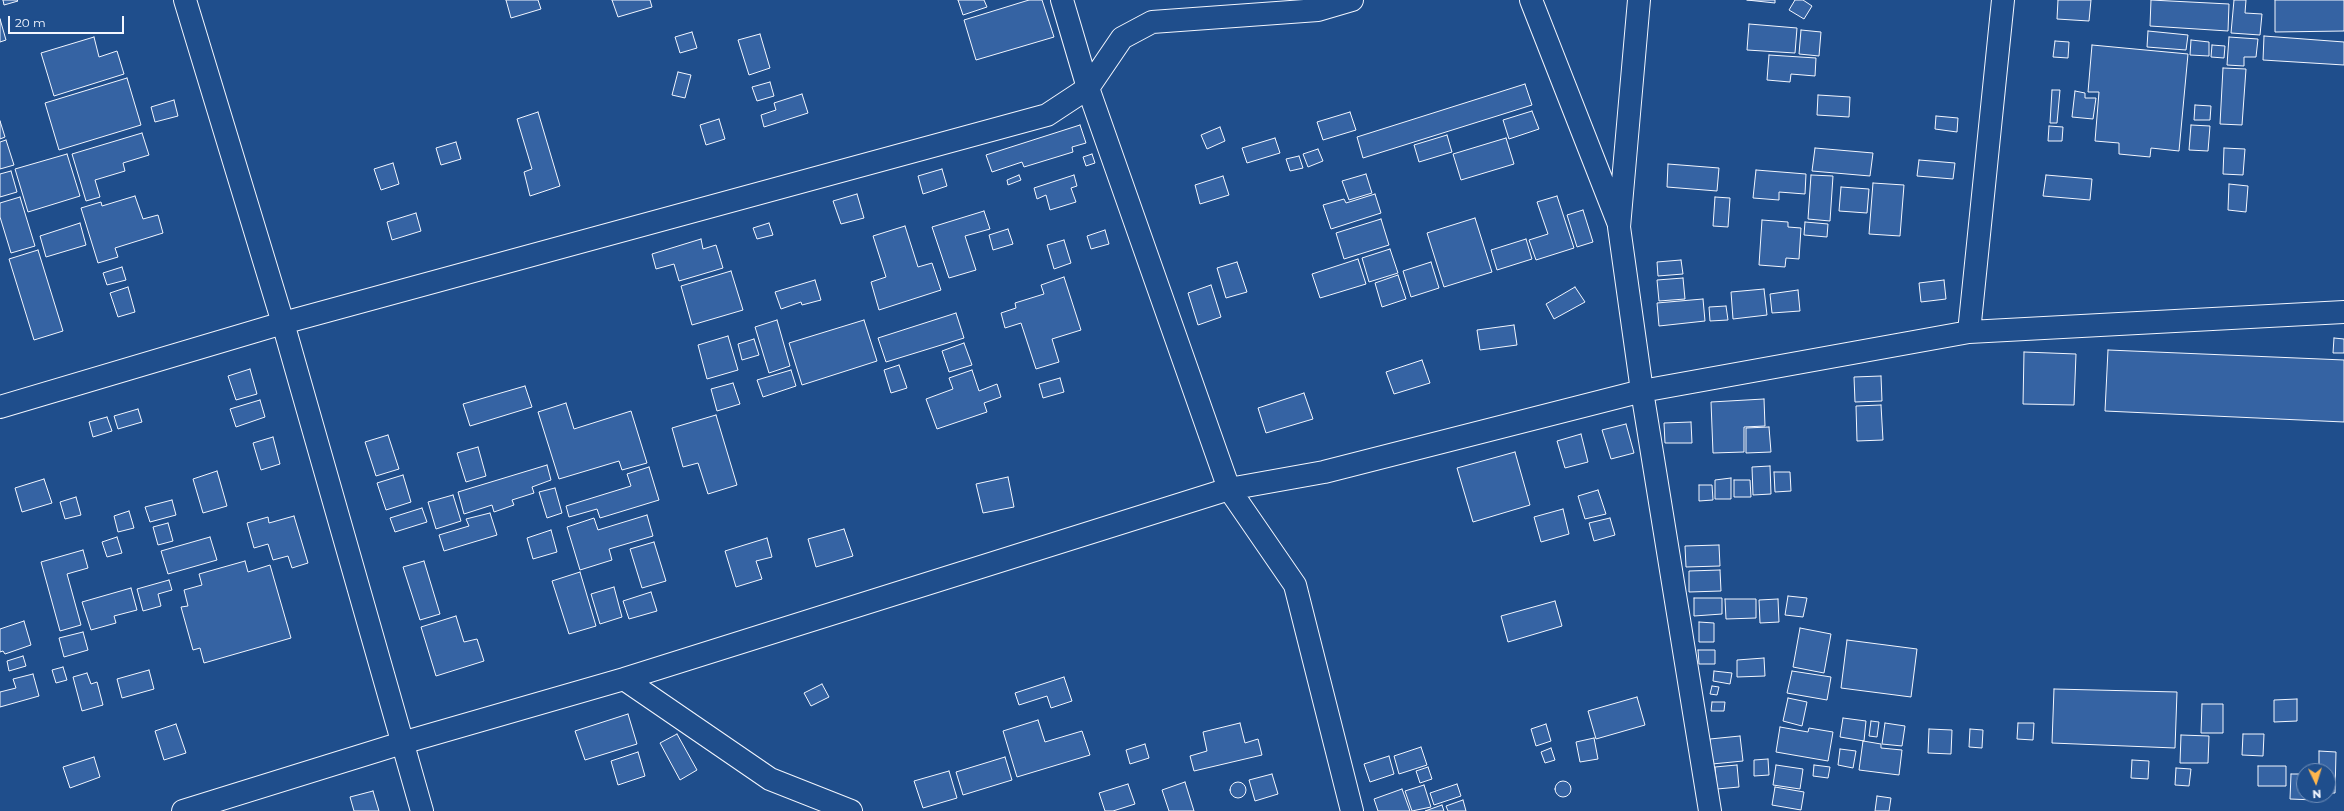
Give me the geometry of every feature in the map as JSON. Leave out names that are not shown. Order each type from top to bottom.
[{"type":"street","points":[[185,0],[283,322],[422,811]]},
{"type":"street","points":[[1062,0],[1088,88],[1229,489],[1295,585],[1352,811]]},
{"type":"street","points":[[0,407],[283,322],[1048,115],[1088,88],[1122,38],[1152,22],[1318,10],[1352,0]]},
{"type":"street","points":[[1531,0],[1620,227]]},
{"type":"street","points":[[1640,0],[1620,227],[1642,391],[1710,811]]},
{"type":"street","points":[[1969,332],[2003,0]]},
{"type":"street","points":[[183,811],[402,743],[624,679],[1229,489],[1324,472],[1642,391],[1969,332],[2344,312]]},
{"type":"street","points":[[624,679],[770,778],[851,811]]},
{"type":"building","points":[[3,0],[17,0],[18,1],[4,5]]},
{"type":"building","points":[[506,0],[538,0],[541,9],[511,18]]},
{"type":"building","points":[[612,0],[650,0],[652,7],[618,17]]},
{"type":"building","points":[[958,0],[984,0],[987,7],[963,15]]},
{"type":"building","points":[[1029,0],[1042,0],[1054,37],[976,60],[964,20]]},
{"type":"building","points":[[1747,0],[1775,0],[1775,3]]},
{"type":"building","points":[[1795,0],[1803,0],[1812,6],[1804,19],[1789,10]]},
{"type":"building","points":[[2058,0],[2091,0],[2089,21],[2057,19]]},
{"type":"building","points":[[2151,0],[2229,4],[2228,31],[2150,26]]},
{"type":"building","points":[[2234,0],[2246,0],[2245,13],[2262,14],[2260,35],[2231,33]]},
{"type":"building","points":[[2275,0],[2344,0],[2344,31],[2275,32]]},
{"type":"building","points":[[0,19],[6,40],[0,42]]},
{"type":"building","points":[[1749,24],[1797,28],[1795,53],[1747,50]]},
{"type":"building","points":[[1801,30],[1821,32],[1819,56],[1799,54]]},
{"type":"building","points":[[2148,31],[2188,35],[2186,50],[2147,47]]},
{"type":"building","points":[[692,32],[697,48],[680,53],[675,37]]},
{"type":"building","points":[[760,34],[770,68],[749,75],[738,40]]},
{"type":"building","points":[[2264,36],[2344,42],[2344,65],[2263,60]]},
{"type":"building","points":[[94,37],[99,57],[117,51],[124,74],[54,96],[41,53]]},
{"type":"building","points":[[2229,37],[2258,39],[2256,57],[2244,57],[2244,66],[2227,65]]},
{"type":"building","points":[[2191,40],[2209,42],[2209,56],[2190,55]]},
{"type":"building","points":[[2055,41],[2069,42],[2068,58],[2053,57]]},
{"type":"building","points":[[2092,45],[2188,54],[2179,151],[2151,148],[2150,157],[2119,154],[2119,143],[2095,141],[2099,92],[2088,92]]},
{"type":"building","points":[[2212,45],[2225,46],[2224,58],[2211,57]]},
{"type":"building","points":[[1769,55],[1816,58],[1815,76],[1791,74],[1790,82],[1767,80]]},
{"type":"building","points":[[2223,68],[2246,69],[2242,125],[2220,124]]},
{"type":"building","points":[[678,72],[691,75],[685,98],[672,95]]},
{"type":"building","points":[[127,78],[141,125],[59,150],[45,103]]},
{"type":"building","points":[[770,82],[774,96],[757,101],[752,87]]},
{"type":"building","points":[[1525,84],[1532,105],[1363,158],[1357,137]]},
{"type":"building","points":[[2052,90],[2060,90],[2057,123],[2050,123]]},
{"type":"building","points":[[2075,91],[2085,93],[2085,98],[2096,98],[2093,119],[2072,117]]},
{"type":"building","points":[[802,94],[808,113],[764,127],[761,115],[776,110],[774,103]]},
{"type":"building","points":[[1818,95],[1850,97],[1849,117],[1817,115]]},
{"type":"building","points":[[174,100],[178,116],[155,122],[151,107]]},
{"type":"building","points":[[2195,105],[2211,106],[2210,120],[2194,120]]},
{"type":"building","points":[[1532,111],[1539,129],[1509,139],[1503,120]]},
{"type":"building","points":[[538,112],[560,186],[530,196],[524,172],[532,169],[517,119]]},
{"type":"building","points":[[1350,112],[1356,130],[1323,140],[1317,122]]},
{"type":"building","points":[[1936,116],[1958,118],[1957,132],[1935,129]]},
{"type":"building","points":[[719,119],[725,139],[706,145],[700,125]]},
{"type":"building","points":[[0,121],[5,137],[0,139]]},
{"type":"building","points":[[1080,125],[1086,143],[1072,147],[1073,152],[1024,167],[1022,162],[992,172],[986,155]]},
{"type":"building","points":[[2191,125],[2210,126],[2208,151],[2189,150]]},
{"type":"building","points":[[2049,126],[2063,127],[2062,141],[2048,141]]},
{"type":"building","points":[[1220,127],[1225,141],[1207,149],[1201,135]]},
{"type":"building","points":[[142,133],[149,155],[123,163],[125,171],[95,180],[100,197],[86,201],[72,154]]},
{"type":"building","points":[[1447,135],[1452,152],[1419,162],[1414,145]]},
{"type":"building","points":[[1275,138],[1280,153],[1247,163],[1242,148]]},
{"type":"building","points":[[1506,138],[1514,164],[1461,180],[1453,154]]},
{"type":"building","points":[[6,140],[14,165],[0,169],[0,142]]},
{"type":"building","points":[[456,142],[461,159],[441,165],[436,148]]},
{"type":"building","points":[[1815,148],[1873,153],[1870,176],[1812,171]]},
{"type":"building","points":[[2224,148],[2245,149],[2243,175],[2223,174]]},
{"type":"building","points":[[1318,149],[1323,161],[1308,167],[1303,154]]},
{"type":"building","points":[[67,154],[80,196],[28,212],[15,169]]},
{"type":"building","points":[[1092,154],[1095,163],[1086,166],[1083,157]]},
{"type":"building","points":[[1299,156],[1303,168],[1290,171],[1286,159]]},
{"type":"building","points":[[1919,160],[1955,163],[1953,179],[1917,176]]},
{"type":"building","points":[[393,163],[399,184],[381,190],[374,169]]},
{"type":"building","points":[[1668,164],[1719,168],[1717,191],[1667,187]]},
{"type":"building","points":[[942,169],[947,186],[923,194],[918,176]]},
{"type":"building","points":[[1756,170],[1806,174],[1805,194],[1779,192],[1779,200],[1753,198]]},
{"type":"building","points":[[11,171],[17,192],[0,197],[0,174]]},
{"type":"building","points":[[1366,174],[1372,193],[1349,200],[1342,181]]},
{"type":"building","points":[[1019,175],[1021,180],[1008,185],[1007,180]]},
{"type":"building","points":[[1074,175],[1077,186],[1071,188],[1076,202],[1050,210],[1046,195],[1037,199],[1034,188]]},
{"type":"building","points":[[1811,175],[1833,176],[1830,221],[1808,219]]},
{"type":"building","points":[[2046,175],[2092,179],[2090,200],[2043,196]]},
{"type":"building","points":[[1223,176],[1229,195],[1200,204],[1195,185]]},
{"type":"building","points":[[1873,183],[1904,185],[1900,236],[1869,234]]},
{"type":"building","points":[[2229,184],[2248,186],[2246,212],[2228,210]]},
{"type":"building","points":[[1841,187],[1869,189],[1867,213],[1839,211]]},
{"type":"building","points":[[857,194],[864,218],[841,224],[833,201]]},
{"type":"building","points":[[1375,194],[1381,213],[1331,229],[1323,205],[1344,199],[1346,203]]},
{"type":"building","points":[[135,196],[143,219],[158,215],[163,233],[115,248],[118,257],[98,263],[81,208],[101,202],[102,206]]},
{"type":"building","points":[[1557,196],[1574,248],[1536,260],[1529,240],[1548,234],[1537,202]]},
{"type":"building","points":[[20,197],[35,246],[11,253],[0,217],[0,203]]},
{"type":"building","points":[[1715,197],[1730,198],[1728,227],[1713,226]]},
{"type":"building","points":[[1583,210],[1593,242],[1577,247],[1567,215]]},
{"type":"building","points":[[984,211],[990,229],[965,236],[976,270],[949,278],[932,227]]},
{"type":"building","points":[[416,213],[421,231],[392,240],[387,222]]},
{"type":"building","points":[[1475,218],[1492,272],[1444,287],[1427,233]]},
{"type":"building","points":[[1381,219],[1389,245],[1344,259],[1336,233]]},
{"type":"building","points":[[1762,220],[1788,222],[1788,227],[1801,228],[1799,259],[1786,258],[1785,267],[1759,265]]},
{"type":"building","points":[[1805,222],[1828,224],[1827,237],[1804,235]]},
{"type":"building","points":[[80,223],[86,245],[46,257],[40,236]]},
{"type":"building","points":[[769,223],[773,235],[757,239],[753,228]]},
{"type":"building","points":[[905,226],[918,267],[932,263],[941,290],[879,310],[871,282],[886,277],[873,236]]},
{"type":"building","points":[[1008,229],[1013,244],[993,250],[989,235]]},
{"type":"building","points":[[1105,230],[1109,244],[1091,249],[1087,236]]},
{"type":"building","points":[[701,239],[703,249],[716,245],[723,268],[679,281],[674,264],[656,269],[652,254]]},
{"type":"building","points":[[1526,239],[1532,259],[1497,270],[1491,250]]},
{"type":"building","points":[[1064,240],[1071,263],[1054,269],[1047,245]]},
{"type":"building","points":[[1390,249],[1398,273],[1369,282],[1362,258]]},
{"type":"building","points":[[38,250],[63,331],[34,340],[9,259]]},
{"type":"building","points":[[1358,259],[1366,284],[1320,298],[1312,274]]},
{"type":"building","points":[[1681,260],[1683,274],[1658,276],[1657,262]]},
{"type":"building","points":[[1237,262],[1247,292],[1226,298],[1217,268]]},
{"type":"building","points":[[1431,262],[1439,288],[1411,297],[1403,271]]},
{"type":"building","points":[[122,267],[126,280],[107,285],[103,273]]},
{"type":"building","points":[[731,271],[743,310],[692,325],[681,286]]},
{"type":"building","points":[[1398,275],[1406,299],[1382,307],[1375,283]]},
{"type":"building","points":[[1064,277],[1081,330],[1052,339],[1059,362],[1036,369],[1021,323],[1005,328],[1001,313],[1016,308],[1015,303],[1044,294],[1041,285]]},
{"type":"building","points":[[1683,278],[1685,299],[1659,301],[1657,280]]},
{"type":"building","points":[[815,280],[821,300],[802,305],[801,302],[781,309],[775,292]]},
{"type":"building","points":[[1944,280],[1946,299],[1921,302],[1919,283]]},
{"type":"building","points":[[1211,285],[1221,317],[1198,325],[1188,293]]},
{"type":"building","points":[[128,287],[135,312],[118,317],[110,293]]},
{"type":"building","points":[[1575,287],[1585,302],[1554,319],[1546,304]]},
{"type":"building","points":[[1764,289],[1767,315],[1733,319],[1731,292]]},
{"type":"building","points":[[1798,290],[1800,311],[1772,313],[1770,294]]},
{"type":"building","points":[[1703,299],[1705,321],[1659,326],[1657,303]]},
{"type":"building","points":[[1726,306],[1728,320],[1710,321],[1709,307]]},
{"type":"building","points":[[956,313],[964,338],[886,362],[878,338]]},
{"type":"building","points":[[777,320],[790,366],[769,373],[755,327]]},
{"type":"building","points":[[864,320],[877,361],[802,385],[789,343]]},
{"type":"building","points":[[1514,325],[1517,345],[1480,350],[1477,330]]},
{"type":"building","points":[[728,336],[738,370],[707,379],[698,345]]},
{"type":"building","points":[[2334,338],[2344,339],[2344,353],[2333,353]]},
{"type":"building","points":[[754,339],[759,355],[742,360],[738,344]]},
{"type":"building","points":[[964,343],[972,365],[949,372],[942,351]]},
{"type":"building","points":[[2108,350],[2344,360],[2344,422],[2105,411]]},
{"type":"building","points":[[2024,352],[2076,354],[2074,405],[2023,404]]},
{"type":"building","points":[[1422,360],[1430,383],[1394,394],[1386,372]]},
{"type":"building","points":[[899,365],[907,388],[891,393],[884,370]]},
{"type":"building","points":[[250,369],[257,394],[236,400],[228,376]]},
{"type":"building","points":[[791,370],[796,386],[763,397],[757,380]]},
{"type":"building","points":[[972,370],[979,391],[997,384],[1001,397],[984,403],[987,412],[937,429],[926,399],[953,389],[949,378]]},
{"type":"building","points":[[1881,376],[1882,401],[1855,402],[1854,377]]},
{"type":"building","points":[[1060,378],[1064,392],[1043,398],[1039,384]]},
{"type":"building","points":[[733,383],[740,404],[717,411],[711,389]]},
{"type":"building","points":[[525,386],[532,407],[470,426],[463,404]]},
{"type":"building","points":[[1304,393],[1313,419],[1266,433],[1258,408]]},
{"type":"building","points":[[1764,399],[1765,426],[1744,427],[1744,452],[1713,453],[1711,402]]},
{"type":"building","points":[[260,400],[265,417],[236,427],[230,409]]},
{"type":"building","points":[[566,403],[574,429],[631,411],[647,463],[622,470],[619,461],[559,479],[538,412]]},
{"type":"building","points":[[1881,405],[1883,440],[1857,441],[1856,406]]},
{"type":"building","points":[[138,409],[142,422],[118,429],[114,416]]},
{"type":"building","points":[[716,415],[737,485],[708,494],[698,463],[683,467],[672,428]]},
{"type":"building","points":[[107,417],[112,431],[93,437],[89,422]]},
{"type":"building","points":[[1691,422],[1692,443],[1665,443],[1664,423]]},
{"type":"building","points":[[1626,424],[1634,453],[1611,459],[1602,430]]},
{"type":"building","points":[[1769,427],[1771,452],[1746,453],[1746,428]]},
{"type":"building","points":[[1581,434],[1588,462],[1565,468],[1557,441]]},
{"type":"building","points":[[388,435],[399,469],[376,476],[365,442]]},
{"type":"building","points":[[273,437],[280,464],[261,470],[253,443]]},
{"type":"building","points":[[478,447],[486,476],[466,482],[457,453]]},
{"type":"building","points":[[1515,452],[1530,505],[1473,522],[1457,468]]},
{"type":"building","points":[[547,465],[551,480],[532,487],[534,493],[512,500],[514,505],[494,512],[492,505],[464,514],[458,492]]},
{"type":"building","points":[[1770,466],[1771,494],[1753,495],[1752,467]]},
{"type":"building","points":[[649,467],[659,500],[600,518],[597,509],[569,517],[566,506],[631,486],[627,474]]},
{"type":"building","points":[[217,471],[227,506],[203,513],[193,479]]},
{"type":"building","points":[[1774,472],[1790,472],[1791,491],[1775,492]]},
{"type":"building","points":[[403,475],[411,502],[386,510],[377,483]]},
{"type":"building","points":[[1008,477],[1014,507],[983,513],[976,484]]},
{"type":"building","points":[[1731,478],[1731,499],[1715,499],[1715,480]]},
{"type":"building","points":[[44,479],[52,503],[22,512],[15,488]]},
{"type":"building","points":[[1734,480],[1750,480],[1751,497],[1734,497]]},
{"type":"building","points":[[1699,485],[1712,485],[1713,500],[1699,501]]},
{"type":"building","points":[[555,488],[562,513],[547,518],[539,492]]},
{"type":"building","points":[[1598,490],[1606,514],[1585,519],[1578,496]]},
{"type":"building","points":[[453,495],[461,521],[436,529],[428,502]]},
{"type":"building","points":[[76,497],[81,515],[65,519],[60,502]]},
{"type":"building","points":[[172,500],[176,515],[150,522],[145,507]]},
{"type":"building","points":[[422,508],[427,522],[395,532],[390,518]]},
{"type":"building","points":[[1563,509],[1569,534],[1541,542],[1534,517]]},
{"type":"building","points":[[129,511],[134,528],[118,532],[114,516]]},
{"type":"building","points":[[490,513],[497,535],[444,551],[439,535],[469,526],[466,519]]},
{"type":"building","points":[[647,515],[653,536],[609,549],[612,560],[580,570],[567,527],[594,518],[598,530]]},
{"type":"building","points":[[294,516],[308,563],[292,568],[288,556],[273,560],[268,544],[254,548],[247,523],[268,517],[269,523]]},
{"type":"building","points":[[1610,518],[1615,535],[1594,541],[1589,523]]},
{"type":"building","points":[[168,523],[173,541],[158,545],[153,527]]},
{"type":"building","points":[[844,529],[853,556],[816,567],[808,539]]},
{"type":"building","points":[[551,530],[557,552],[533,559],[527,538]]},
{"type":"building","points":[[117,537],[122,553],[107,557],[102,542]]},
{"type":"building","points":[[210,537],[217,560],[168,574],[161,551]]},
{"type":"building","points":[[767,538],[772,557],[756,561],[762,579],[736,587],[725,551]]},
{"type":"building","points":[[654,542],[666,581],[642,588],[630,549]]},
{"type":"building","points":[[1719,545],[1720,566],[1686,567],[1685,546]]},
{"type":"building","points":[[83,550],[88,568],[67,574],[81,625],[60,631],[41,562]]},
{"type":"building","points":[[245,561],[248,572],[270,565],[291,638],[204,663],[200,648],[193,650],[181,607],[188,606],[184,590],[202,585],[199,574]]},
{"type":"building","points":[[424,561],[440,614],[420,620],[403,567]]},
{"type":"building","points":[[1720,570],[1721,591],[1689,592],[1689,571]]},
{"type":"building","points":[[580,572],[596,626],[569,634],[552,581]]},
{"type":"building","points":[[169,580],[172,590],[158,594],[161,606],[143,611],[137,589]]},
{"type":"building","points":[[614,587],[622,617],[600,624],[591,594]]},
{"type":"building","points":[[131,588],[137,610],[114,616],[116,623],[91,630],[82,602]]},
{"type":"building","points":[[651,592],[657,611],[629,619],[623,601]]},
{"type":"building","points":[[1788,596],[1807,598],[1803,617],[1785,615]]},
{"type":"building","points":[[1694,598],[1722,598],[1722,614],[1694,616]]},
{"type":"building","points":[[1725,599],[1756,599],[1756,618],[1726,619]]},
{"type":"building","points":[[1778,599],[1779,622],[1760,623],[1759,600]]},
{"type":"building","points":[[1555,601],[1562,626],[1508,642],[1501,616]]},
{"type":"building","points":[[456,616],[464,642],[477,639],[484,661],[436,676],[421,627]]},
{"type":"building","points":[[24,621],[31,645],[5,654],[3,651],[0,652],[0,629]]},
{"type":"building","points":[[1699,622],[1714,623],[1714,642],[1699,642]]},
{"type":"building","points":[[1800,628],[1831,634],[1824,673],[1793,667]]},
{"type":"building","points":[[83,632],[88,650],[64,657],[59,638]]},
{"type":"building","points":[[1847,640],[1917,649],[1911,697],[1841,688]]},
{"type":"building","points":[[1698,650],[1715,650],[1715,664],[1699,664]]},
{"type":"building","points":[[23,656],[26,666],[9,671],[7,661]]},
{"type":"building","points":[[1764,658],[1765,676],[1737,677],[1737,660]]},
{"type":"building","points":[[63,667],[67,680],[56,683],[52,670]]},
{"type":"building","points":[[149,670],[154,689],[122,698],[117,679]]},
{"type":"building","points":[[1714,671],[1732,673],[1730,684],[1713,681]]},
{"type":"building","points":[[1792,671],[1831,677],[1827,700],[1787,693]]},
{"type":"building","points":[[87,673],[91,684],[97,682],[103,705],[82,711],[73,677]]},
{"type":"building","points":[[33,674],[39,696],[0,707],[0,692],[16,688],[13,679]]},
{"type":"building","points":[[1064,677],[1072,701],[1051,708],[1047,696],[1019,705],[1015,693]]},
{"type":"building","points":[[822,684],[829,697],[811,706],[804,693]]},
{"type":"building","points":[[1712,686],[1719,687],[1717,695],[1710,694]]},
{"type":"building","points":[[2054,689],[2177,692],[2175,748],[2052,743]]},
{"type":"building","points":[[1637,697],[1645,725],[1596,739],[1588,711]]},
{"type":"building","points":[[1788,698],[1807,702],[1802,726],[1783,721]]},
{"type":"building","points":[[2297,699],[2297,721],[2274,722],[2274,700]]},
{"type":"building","points":[[1712,702],[1725,702],[1724,711],[1711,711]]},
{"type":"building","points":[[2202,704],[2223,704],[2223,733],[2201,733]]},
{"type":"building","points":[[628,714],[637,744],[585,760],[575,731]]},
{"type":"building","points":[[1843,718],[1866,721],[1864,741],[1840,737]]},
{"type":"building","points":[[1038,720],[1045,742],[1082,731],[1090,755],[1017,777],[1003,731]]},
{"type":"building","points":[[1871,721],[1879,722],[1877,737],[1869,736]]},
{"type":"building","points":[[1240,723],[1245,743],[1258,739],[1262,755],[1194,771],[1190,756],[1207,751],[1203,732]]},
{"type":"building","points":[[1885,723],[1905,726],[1902,746],[1882,744]]},
{"type":"building","points":[[2018,723],[2034,723],[2033,740],[2017,739]]},
{"type":"building","points":[[176,724],[186,753],[164,760],[155,731]]},
{"type":"building","points":[[1546,724],[1551,741],[1536,746],[1531,729]]},
{"type":"building","points":[[1780,727],[1808,732],[1809,728],[1833,732],[1828,761],[1776,752]]},
{"type":"building","points":[[1929,729],[1952,730],[1951,754],[1928,753]]},
{"type":"building","points":[[1970,729],[1983,730],[1982,748],[1969,747]]},
{"type":"building","points":[[677,734],[697,770],[680,780],[660,743]]},
{"type":"building","points":[[2243,734],[2264,734],[2263,756],[2242,755]]},
{"type":"building","points":[[2181,735],[2209,736],[2208,763],[2180,763]]},
{"type":"building","points":[[1740,736],[1743,761],[1712,764],[1710,739]]},
{"type":"building","points":[[1594,738],[1598,759],[1580,762],[1576,742]]},
{"type":"building","points":[[1863,741],[1881,744],[1881,748],[1902,750],[1899,775],[1859,770]]},
{"type":"building","points":[[1145,744],[1149,758],[1130,764],[1126,750]]},
{"type":"building","points":[[1421,747],[1427,765],[1399,774],[1394,756]]},
{"type":"building","points":[[1551,748],[1555,760],[1545,763],[1541,752]]},
{"type":"building","points":[[1840,749],[1856,751],[1853,768],[1838,765]]},
{"type":"building","points":[[2319,751],[2336,752],[2336,763],[2319,763]]},
{"type":"building","points":[[638,752],[645,776],[618,785],[611,761]]},
{"type":"building","points":[[1389,756],[1394,774],[1370,782],[1364,764]]},
{"type":"building","points":[[94,757],[100,777],[70,788],[63,767]]},
{"type":"building","points":[[1005,757],[1012,780],[963,795],[956,772]]},
{"type":"building","points":[[1768,759],[1769,775],[1754,776],[1754,760]]},
{"type":"building","points":[[2132,760],[2149,761],[2148,779],[2131,778]]},
{"type":"building","points":[[1737,765],[1739,787],[1717,789],[1715,767]]},
{"type":"building","points":[[1776,765],[1803,769],[1800,789],[1773,785]]},
{"type":"building","points":[[1814,765],[1830,767],[1828,778],[1813,776]]},
{"type":"building","points":[[2258,766],[2286,766],[2286,786],[2258,786]]},
{"type":"building","points":[[1428,767],[1432,779],[1420,783],[1416,771]]},
{"type":"building","points":[[2176,768],[2191,769],[2189,786],[2175,785]]},
{"type":"building","points":[[949,771],[957,798],[923,808],[914,781]]},
{"type":"building","points":[[1272,774],[1278,794],[1255,801],[1249,780]]},
{"type":"building","points":[[2291,774],[2296,774],[2296,799],[2290,799]]},
{"type":"building","points":[[1563,781],[1570,786],[1571,789],[1566,796],[1563,797],[1556,792],[1555,789],[1560,782]]},
{"type":"building","points":[[1185,782],[1194,811],[1169,811],[1162,790]]},
{"type":"building","points":[[1238,782],[1245,787],[1246,790],[1241,797],[1238,798],[1231,793],[1230,790],[1235,783]]},
{"type":"building","points":[[1128,784],[1135,804],[1113,811],[1105,811],[1099,793]]},
{"type":"building","points":[[1457,784],[1461,796],[1434,805],[1430,793]]},
{"type":"building","points":[[1424,785],[1431,807],[1412,811],[1405,791]]},
{"type":"building","points":[[1775,787],[1804,792],[1801,810],[1772,805]]},
{"type":"building","points":[[1402,789],[1410,811],[1378,811],[1374,799]]},
{"type":"building","points":[[373,791],[379,811],[354,811],[350,797]]},
{"type":"building","points":[[1877,796],[1891,798],[1889,811],[1875,811]]},
{"type":"building","points":[[1463,800],[1466,811],[1448,811],[1446,806]]},
{"type":"building","points":[[1442,805],[1444,811],[1425,811]]}]
